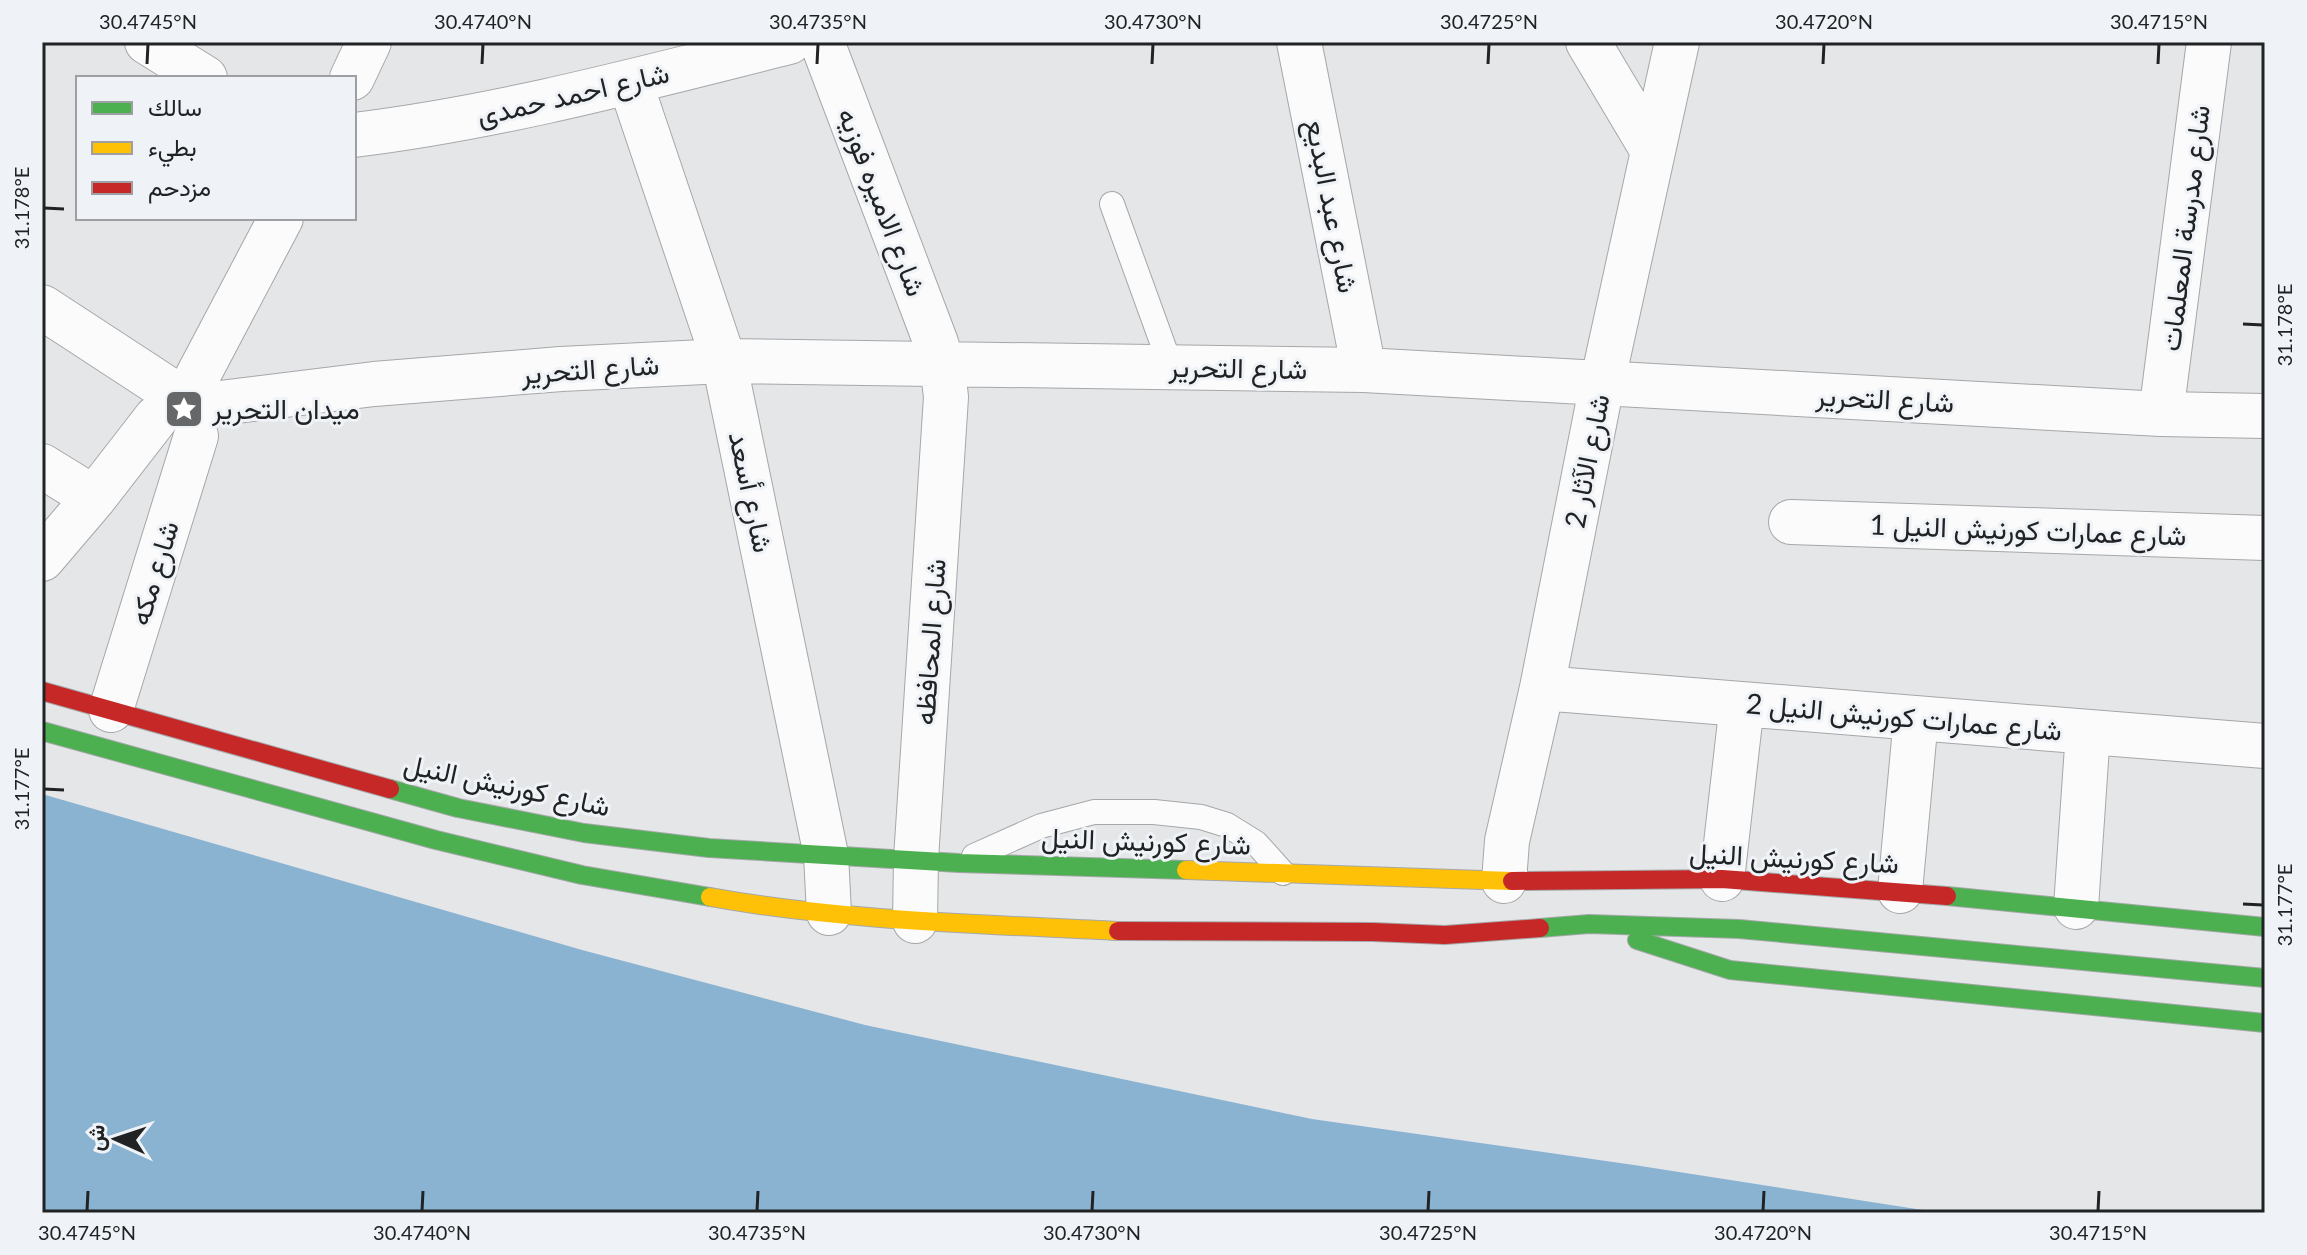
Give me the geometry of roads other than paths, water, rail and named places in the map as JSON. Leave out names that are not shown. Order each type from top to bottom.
[{"type":"main road","name":"شارع كورنيش النيل","points":[[42,691],[458,808],[599,835],[709,848],[959,863],[1283,873],[1376,883],[1722,879],[1900,891],[2265,927]]},
{"type":"main road","points":[[42,731],[436,840],[582,875],[726,900],[829,913],[915,921],[1148,933],[1374,925],[1445,935],[1589,924],[1739,929],[2265,978]]},
{"type":"main road","points":[[1589,924],[1730,970],[2265,1023]]},
{"type":"street","points":[[147,42],[202,76]]},
{"type":"street","points":[[353,76],[369,42]]},
{"type":"street","name":"شارع احمد حمدى","points":[[356,135],[489,114],[789,42]]},
{"type":"street","name":"شارع الاميره فوزيه","points":[[822,42],[942,363]]},
{"type":"street","name":"شارع عبد البديع","points":[[1299,42],[1364,370]]},
{"type":"street","points":[[1588,42],[1653,151]]},
{"type":"street","name":"شارع الآثار 2","points":[[1504,881],[1507,841],[1677,42]]},
{"type":"street","name":"شارع مدرسة المعلمات","points":[[2161,414],[2209,42]]},
{"type":"street","name":"شارع أسعد","points":[[630,82],[724,361],[826,855],[829,913]]},
{"type":"street","name":"شارع مكه","points":[[111,710],[185,406],[280,220]]},
{"type":"street","points":[[42,307],[185,406],[94,498],[42,559]]},
{"type":"street","name":"شارع التحرير","points":[[185,406],[374,384],[561,369],[724,361],[1364,370],[2161,414],[2265,416]]},
{"type":"street","name":"شارع المحافظه","points":[[915,921],[916,859],[946,397],[942,363]]},
{"type":"street","points":[[42,466],[94,498]]},
{"type":"street","name":"شارع عمارات كورنيش النيل 1","points":[[1791,522],[2265,538]]},
{"type":"street","name":"شارع عمارات كورنيش النيل 2","points":[[1542,688],[2265,746]]},
{"type":"street","points":[[1722,879],[1742,704]]},
{"type":"street","points":[[1900,891],[1916,718]]},
{"type":"street","points":[[2076,907],[2088,732]]},
{"type":"lane","points":[[1112,204],[1171,367]]},
{"type":"lane","points":[[959,863],[1041,826],[1094,812],[1154,812],[1201,817],[1227,825],[1256,843],[1283,873]]},
{"type":"water","points":[[42,794],[582,950],[865,1025],[1312,1119],[1942,1213],[42,1213]]},
{"type":"place","name":"ميدان التحرير","points":[[184,409]]}]
